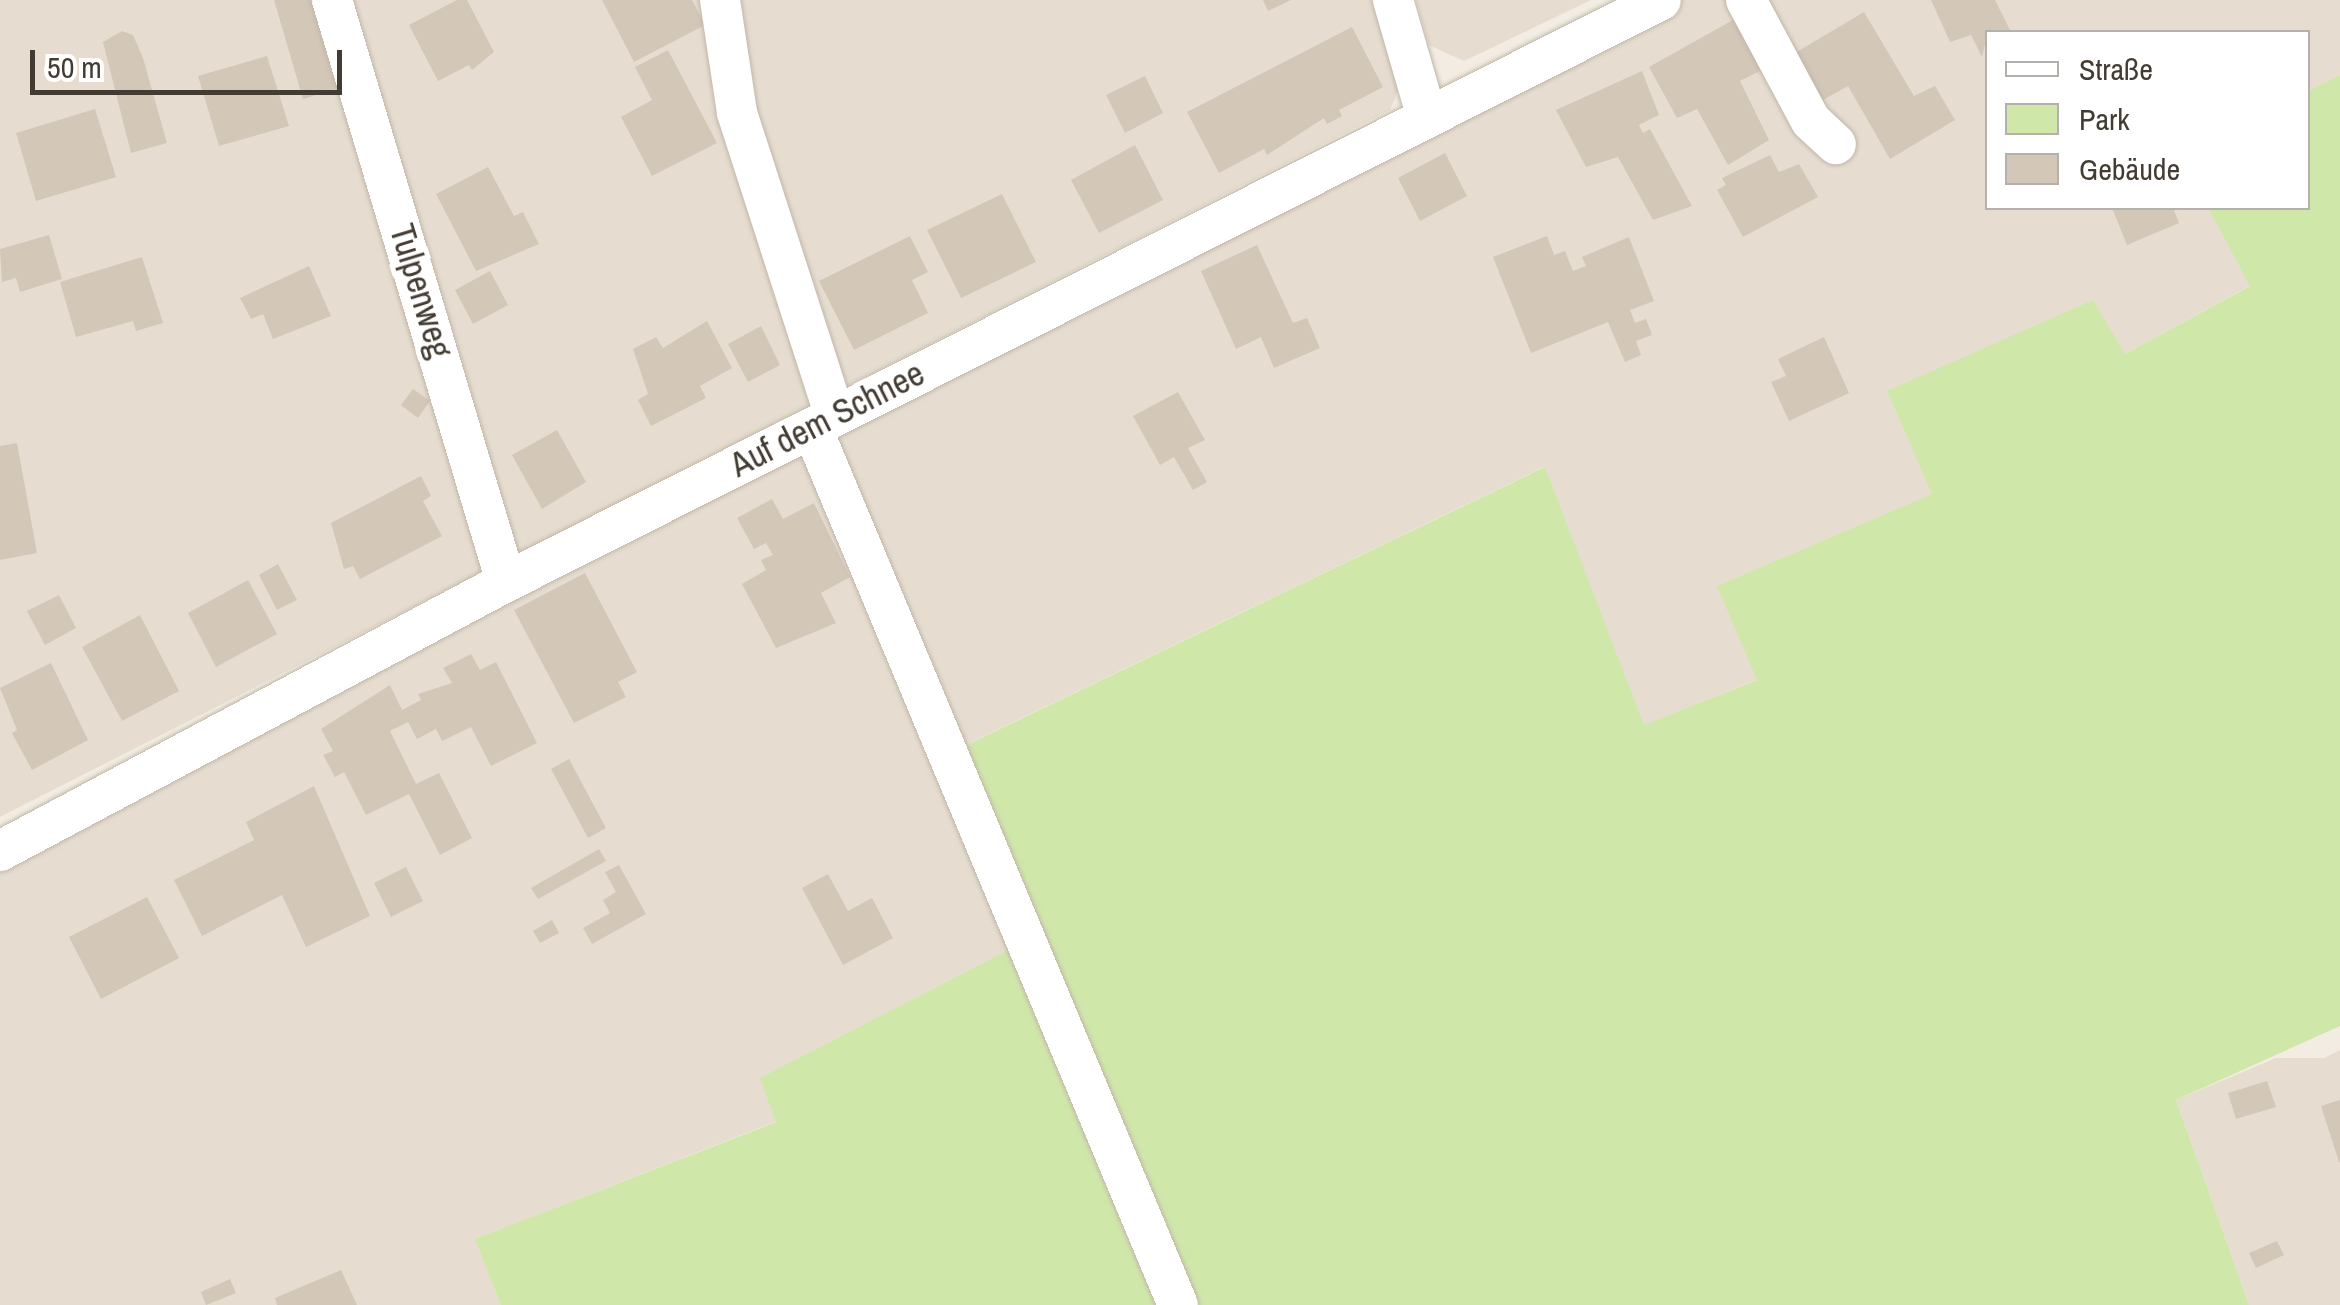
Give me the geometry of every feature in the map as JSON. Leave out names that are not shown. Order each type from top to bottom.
[{"type":"street","name":"Tulpenweg","points":[[332,0],[506,582]]},
{"type":"street","points":[[720,0],[737,113],[824,422],[1178,1305]]},
{"type":"street","points":[[1393,0],[1426,114]]},
{"type":"street","name":"Auf dem Schnee","points":[[0,851],[506,582],[1426,114],[1661,0]]},
{"type":"street","points":[[1746,0],[1811,121],[1836,144]]},
{"type":"shaded area","points":[[0,0],[1379,0],[1402,81],[1390,110],[0,817]]},
{"type":"shaded area","points":[[1416,0],[1591,0],[1464,61],[1429,45]]},
{"type":"shaded area","points":[[1661,0],[2340,0],[2340,75],[2310,90],[2310,30],[1985,30],[1985,210],[2209,210],[2251,285],[2125,354],[1887,391],[1933,494],[1718,586],[1758,679],[1644,726],[1544,467],[930,762],[1008,950],[761,1078],[777,1121],[476,1239],[501,1305],[0,1305],[0,865]]},
{"type":"shaded area","points":[[2340,1050],[2340,1305],[2249,1305],[2176,1100],[2276,1058],[2324,1058]]},
{"type":"green space","points":[[2340,75],[2340,1026],[2176,1100],[2249,1305],[1187,1305],[958,749],[1545,467],[1644,725],[1757,680],[1717,586],[1932,494],[1887,391],[2093,300],[2125,354],[2250,286],[2209,210],[2310,210],[2310,90]]},
{"type":"green space","points":[[1008,950],[1156,1305],[501,1305],[475,1239],[776,1122],[760,1078]]},
{"type":"building","points":[[274,0],[317,0],[342,87],[303,99]]},
{"type":"building","points":[[457,0],[467,0],[494,52],[472,70],[469,65],[438,81],[409,25]]},
{"type":"building","points":[[602,0],[692,0],[705,25],[634,62]]},
{"type":"building","points":[[1263,0],[1291,0],[1268,11]]},
{"type":"building","points":[[1931,0],[1995,0],[2010,30],[1985,30],[1982,57],[1971,35],[1950,42]]},
{"type":"building","points":[[1864,12],[1914,96],[1935,86],[1955,120],[1890,159],[1848,86],[1821,101],[1790,56]]},
{"type":"building","points":[[1740,16],[1766,68],[1740,81],[1769,140],[1728,165],[1697,109],[1677,118],[1649,67]]},
{"type":"building","points":[[1352,27],[1383,87],[1339,110],[1342,116],[1327,124],[1324,118],[1267,155],[1264,149],[1219,173],[1187,112]]},
{"type":"building","points":[[122,31],[133,35],[143,58],[167,143],[131,153],[103,42]]},
{"type":"building","points":[[668,50],[717,143],[652,176],[621,117],[652,100],[635,67]]},
{"type":"building","points":[[267,56],[289,126],[219,146],[198,76]]},
{"type":"building","points":[[1642,71],[1659,115],[1639,125],[1643,133],[1650,129],[1692,206],[1653,220],[1618,157],[1586,167],[1556,110]]},
{"type":"building","points":[[1145,76],[1163,113],[1125,133],[1106,95]]},
{"type":"building","points":[[95,109],[116,177],[36,201],[16,133]]},
{"type":"building","points":[[1135,145],[1163,200],[1099,233],[1071,180]]},
{"type":"building","points":[[1445,153],[1467,196],[1420,221],[1398,178]]},
{"type":"building","points":[[1770,155],[1779,172],[1799,164],[1818,197],[1743,237],[1717,190],[1726,185],[1722,178]]},
{"type":"building","points":[[488,167],[514,216],[523,212],[539,244],[476,271],[436,194]]},
{"type":"building","points":[[1002,194],[1036,262],[961,298],[927,230]]},
{"type":"building","points":[[2113,210],[2174,210],[2179,223],[2127,245]]},
{"type":"building","points":[[49,235],[62,279],[20,292],[16,278],[2,282],[0,249]]},
{"type":"building","points":[[910,236],[928,272],[912,280],[928,313],[854,350],[819,281]]},
{"type":"building","points":[[1547,236],[1554,255],[1565,251],[1573,271],[1586,266],[1582,257],[1629,237],[1654,301],[1630,310],[1635,323],[1646,319],[1652,335],[1636,341],[1641,355],[1625,362],[1608,322],[1531,353],[1493,257]]},
{"type":"building","points":[[1257,245],[1293,323],[1307,318],[1320,348],[1274,368],[1261,337],[1236,349],[1201,271]]},
{"type":"building","points":[[142,257],[163,323],[136,331],[133,321],[76,337],[60,282]]},
{"type":"building","points":[[309,266],[331,316],[273,339],[263,314],[251,319],[240,298]]},
{"type":"building","points":[[490,271],[508,305],[473,324],[455,290]]},
{"type":"building","points":[[707,321],[732,368],[700,386],[706,398],[651,426],[638,400],[648,394],[633,349],[656,337],[663,348]]},
{"type":"building","points":[[761,326],[780,365],[748,382],[728,344]]},
{"type":"building","points":[[1824,337],[1849,393],[1789,421],[1771,382],[1786,376],[1778,359]]},
{"type":"building","points":[[413,389],[430,401],[418,418],[401,405]]},
{"type":"building","points":[[1178,392],[1205,440],[1188,448],[1207,482],[1193,490],[1174,457],[1160,465],[1133,416]]},
{"type":"building","points":[[557,430],[586,482],[542,509],[512,455]]},
{"type":"building","points":[[17,443],[37,553],[0,560],[0,446]]},
{"type":"building","points":[[421,476],[431,496],[423,501],[442,536],[360,579],[353,566],[344,569],[331,523]]},
{"type":"building","points":[[772,499],[783,519],[814,503],[850,577],[821,593],[836,623],[776,648],[742,584],[766,570],[761,560],[773,555],[766,543],[754,549],[737,518]]},
{"type":"building","points":[[278,564],[297,600],[277,610],[259,575]]},
{"type":"building","points":[[585,573],[637,672],[618,682],[626,697],[574,723],[514,610]]},
{"type":"building","points":[[248,580],[277,634],[216,667],[188,613]]},
{"type":"building","points":[[59,595],[76,628],[45,645],[27,611]]},
{"type":"building","points":[[140,615],[179,691],[122,721],[82,647]]},
{"type":"building","points":[[471,654],[480,670],[496,662],[537,743],[491,766],[471,727],[442,741],[436,729],[417,739],[408,722],[390,731],[416,784],[439,773],[472,838],[440,855],[409,794],[366,815],[344,772],[335,777],[323,755],[333,751],[321,729],[390,685],[402,710],[421,700],[418,694],[452,683],[443,668]]},
{"type":"building","points":[[51,663],[88,740],[32,770],[12,733],[17,730],[0,688]]},
{"type":"building","points":[[569,759],[606,828],[588,838],[551,769]]},
{"type":"building","points":[[314,786],[370,916],[306,947],[282,895],[202,936],[174,880],[254,840],[246,822]]},
{"type":"building","points":[[599,849],[606,861],[538,899],[531,888]]},
{"type":"building","points":[[619,865],[646,914],[592,944],[583,928],[610,913],[603,900],[616,892],[605,872]]},
{"type":"building","points":[[406,867],[423,901],[391,917],[374,883]]},
{"type":"building","points":[[828,874],[848,911],[872,898],[893,938],[843,965],[802,888]]},
{"type":"building","points":[[147,897],[179,958],[101,999],[69,937]]},
{"type":"building","points":[[552,920],[559,933],[540,943],[533,931]]},
{"type":"building","points":[[2267,1081],[2276,1107],[2236,1119],[2228,1093]]},
{"type":"building","points":[[2340,1100],[2340,1162],[2339,1162],[2321,1106]]},
{"type":"building","points":[[2277,1241],[2284,1255],[2256,1268],[2249,1253]]},
{"type":"building","points":[[341,1270],[357,1305],[277,1305],[275,1298]]},
{"type":"building","points":[[230,1279],[236,1293],[206,1305],[201,1292]]}]
